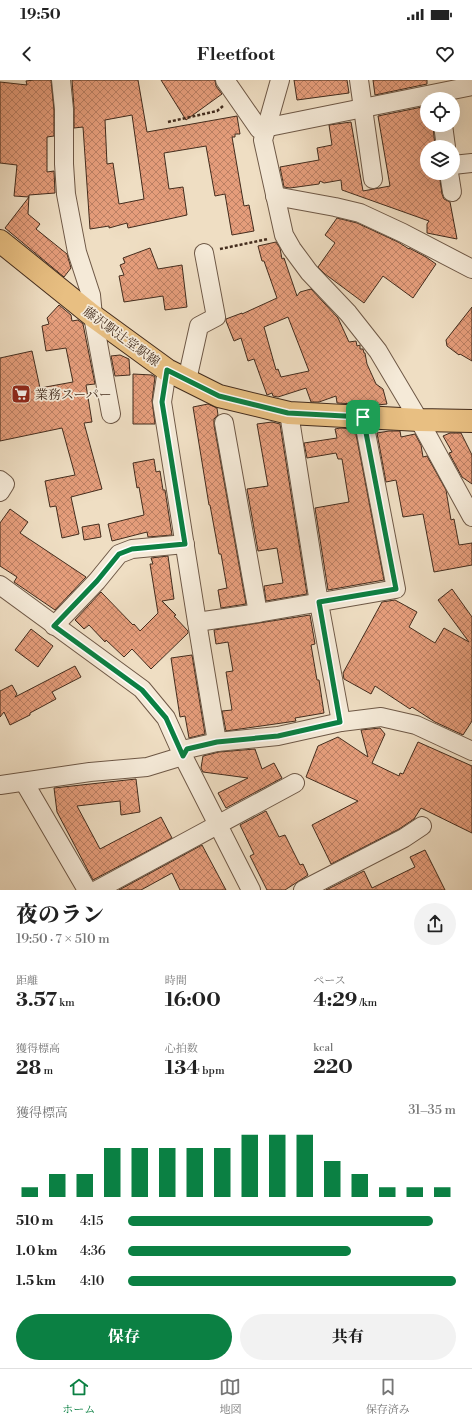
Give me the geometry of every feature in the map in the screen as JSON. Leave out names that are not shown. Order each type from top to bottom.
[{"type":"main road","name":"藤沢駅辻堂駅線","points":[[0,242],[93,316],[167,370],[219,396],[288,413],[419,420],[472,421]]},
{"type":"street","points":[[61,80],[64,109],[64,164],[66,194],[77,252],[91,295],[93,316],[111,414]]},
{"type":"street","points":[[225,80],[259,129],[438,91],[472,86]]},
{"type":"street","points":[[280,80],[262,140],[284,235],[292,249],[309,272],[348,313],[378,351],[419,420],[472,517]]},
{"type":"street","points":[[359,80],[373,179]]},
{"type":"street","points":[[460,164],[472,163]]},
{"type":"street","points":[[450,180],[452,192]]},
{"type":"street","points":[[275,196],[360,213],[403,233],[472,269]]},
{"type":"street","points":[[187,380],[199,326],[216,317],[204,253]]},
{"type":"street","points":[[167,370],[162,402],[217,742]]},
{"type":"street","points":[[288,413],[340,722]]},
{"type":"street","points":[[197,622],[396,589],[363,417]]},
{"type":"street","points":[[224,423],[258,613]]},
{"type":"street","points":[[0,480],[5,484],[0,492]]},
{"type":"street","points":[[54,626],[97,581],[119,554],[132,549],[185,544]]},
{"type":"street","points":[[0,585],[142,690],[166,718],[217,825],[251,890]]},
{"type":"street","points":[[0,785],[90,772],[147,767],[183,756],[187,749],[217,742],[278,736],[340,722],[381,717],[416,725],[470,747]]},
{"type":"street","points":[[24,782],[86,890]]},
{"type":"street","points":[[97,890],[295,783]]},
{"type":"street","points":[[303,890],[404,838],[422,826]]},
{"type":"path","points":[[168,122],[217,111],[236,96]]},
{"type":"path","points":[[204,253],[256,242]]},
{"type":"building","points":[[51,80],[54,110],[54,136],[47,137],[47,172],[54,171],[55,193],[29,195],[29,197],[14,196],[17,165],[0,163],[0,82],[27,85],[26,81]]},
{"type":"building","points":[[72,80],[138,80],[147,132],[237,116],[240,134],[235,134],[235,137],[232,137],[244,206],[249,205],[254,231],[232,235],[225,194],[215,196],[206,146],[164,153],[169,189],[183,187],[187,215],[128,228],[127,223],[109,228],[109,226],[90,229],[83,127],[74,128]],"holes":[[[132,115],[144,199],[119,204],[113,163],[107,164],[105,120]]]},
{"type":"building","points":[[161,80],[215,80],[216,86],[222,94],[186,120]]},
{"type":"building","points":[[294,80],[347,80],[349,93],[297,100]]},
{"type":"building","points":[[373,80],[427,80],[427,84],[375,95]]},
{"type":"building","points":[[420,107],[420,132],[434,132],[434,140],[420,140],[420,180],[440,180],[444,199],[450,202],[457,239],[427,233],[427,224],[429,221],[342,190],[341,180],[324,183],[320,181],[319,184],[290,188],[284,187],[280,167],[319,160],[317,148],[332,145],[329,125],[351,122],[363,191],[390,186],[378,116]]},
{"type":"building","points":[[29,197],[28,214],[40,224],[36,229],[67,254],[71,268],[64,277],[5,228]]},
{"type":"building","points":[[337,218],[357,223],[398,242],[436,264],[413,298],[383,276],[364,303],[318,267],[335,243],[325,235]]},
{"type":"building","points":[[276,242],[280,248],[282,259],[284,258],[297,296],[300,292],[311,289],[338,318],[349,342],[356,341],[357,346],[360,345],[360,349],[363,349],[367,364],[376,384],[383,389],[387,404],[337,403],[336,396],[319,402],[311,402],[306,388],[278,397],[273,396],[272,393],[267,395],[254,359],[248,361],[241,338],[234,341],[226,321],[226,319],[242,314],[277,298],[264,261],[262,261],[258,246]],"holes":[[[288,317],[309,371],[281,377],[278,369],[276,370],[264,327]]]},
{"type":"building","points":[[150,248],[158,269],[182,265],[187,307],[165,310],[163,296],[124,302],[119,276],[124,275],[120,265],[125,263],[123,258]]},
{"type":"building","points":[[59,305],[71,315],[72,321],[78,320],[83,324],[95,384],[86,385],[92,422],[84,423],[102,489],[71,497],[79,534],[62,538],[56,506],[50,507],[45,481],[75,475],[62,428],[0,441],[0,358],[32,351],[40,388],[73,382],[66,348],[46,351],[42,326],[49,324],[47,318]]},
{"type":"building","points":[[472,307],[472,361],[460,354],[459,355],[447,346],[446,340]]},
{"type":"building","points":[[120,355],[129,359],[130,375],[115,376],[111,356]]},
{"type":"building","points":[[133,374],[152,375],[155,377],[152,401],[155,424],[133,424]]},
{"type":"building","points":[[208,404],[217,408],[218,415],[214,419],[214,425],[246,604],[221,608],[218,590],[227,588],[221,554],[219,554],[209,505],[193,407]]},
{"type":"building","points":[[272,422],[280,424],[307,594],[266,601],[264,586],[283,583],[277,548],[258,551],[247,489],[268,486],[257,424]]},
{"type":"building","points":[[335,429],[355,429],[384,580],[328,590],[315,508],[349,502],[342,459],[338,459],[336,453],[307,458],[304,443],[337,438]]},
{"type":"building","points":[[400,431],[401,437],[415,434],[421,445],[423,457],[427,456],[446,490],[451,520],[454,519],[459,545],[472,543],[472,565],[434,572],[423,514],[403,517],[396,480],[386,482],[377,433]]},
{"type":"building","points":[[450,433],[461,433],[472,455],[472,484],[462,477],[449,453],[452,452],[443,436]]},
{"type":"building","points":[[154,459],[156,472],[160,471],[163,490],[165,490],[172,535],[148,537],[147,532],[112,541],[108,524],[144,515],[139,487],[137,488],[133,463]]},
{"type":"building","points":[[10,509],[28,522],[20,533],[86,577],[55,610],[14,582],[17,577],[0,566],[0,523]]},
{"type":"building","points":[[99,524],[101,537],[84,540],[82,527]]},
{"type":"building","points":[[168,556],[174,599],[162,601],[176,615],[174,616],[188,631],[188,633],[151,669],[132,649],[124,657],[106,640],[105,642],[89,625],[84,629],[75,620],[101,592],[140,631],[158,613],[150,564],[153,564],[151,558]]},
{"type":"building","points":[[452,589],[472,617],[472,721],[463,735],[435,722],[412,707],[410,709],[375,686],[371,694],[344,679],[343,673],[382,602],[395,600],[417,612],[409,627],[435,643],[444,628],[469,642],[438,600]]},
{"type":"building","points":[[310,615],[315,644],[311,645],[317,680],[319,680],[324,713],[295,718],[296,721],[226,731],[222,711],[232,710],[226,672],[233,671],[228,642],[216,644],[214,630]]},
{"type":"building","points":[[31,629],[53,646],[38,667],[15,650]]},
{"type":"building","points":[[192,655],[205,734],[189,738],[185,716],[180,717],[171,658]]},
{"type":"building","points":[[75,666],[81,677],[52,692],[56,699],[10,725],[4,712],[0,717],[0,691],[12,685],[17,694],[15,697]]},
{"type":"building","points":[[380,728],[385,734],[372,763],[399,776],[400,773],[403,774],[418,742],[472,766],[472,833],[421,808],[414,819],[399,829],[331,864],[312,825],[358,801],[306,777],[318,746],[338,737],[368,757],[361,730]]},
{"type":"building","points":[[255,749],[262,769],[274,763],[282,778],[226,808],[218,793],[248,778],[203,772],[201,768],[203,756],[219,752]]},
{"type":"building","points":[[136,779],[140,812],[121,815],[120,801],[77,806],[100,849],[161,817],[172,838],[93,880],[57,812],[54,788]]},
{"type":"building","points":[[266,811],[279,837],[285,835],[300,865],[303,864],[308,875],[285,890],[267,890],[250,856],[254,854],[240,825]]},
{"type":"building","points":[[202,845],[226,890],[180,890],[172,873],[141,890],[119,890]]},
{"type":"building","points":[[425,850],[445,890],[326,890],[364,871],[372,888],[415,867],[410,857]]},
{"type":"place","name":"業務スーパー","points":[[21,394]]},
{"type":"route","points":[[167,370],[219,396],[288,413],[363,417],[396,589],[319,602],[340,722],[278,736],[217,742],[187,749],[183,756],[166,718],[142,690],[54,626],[97,581],[119,554],[132,549],[185,544],[162,402],[167,370]]}]
